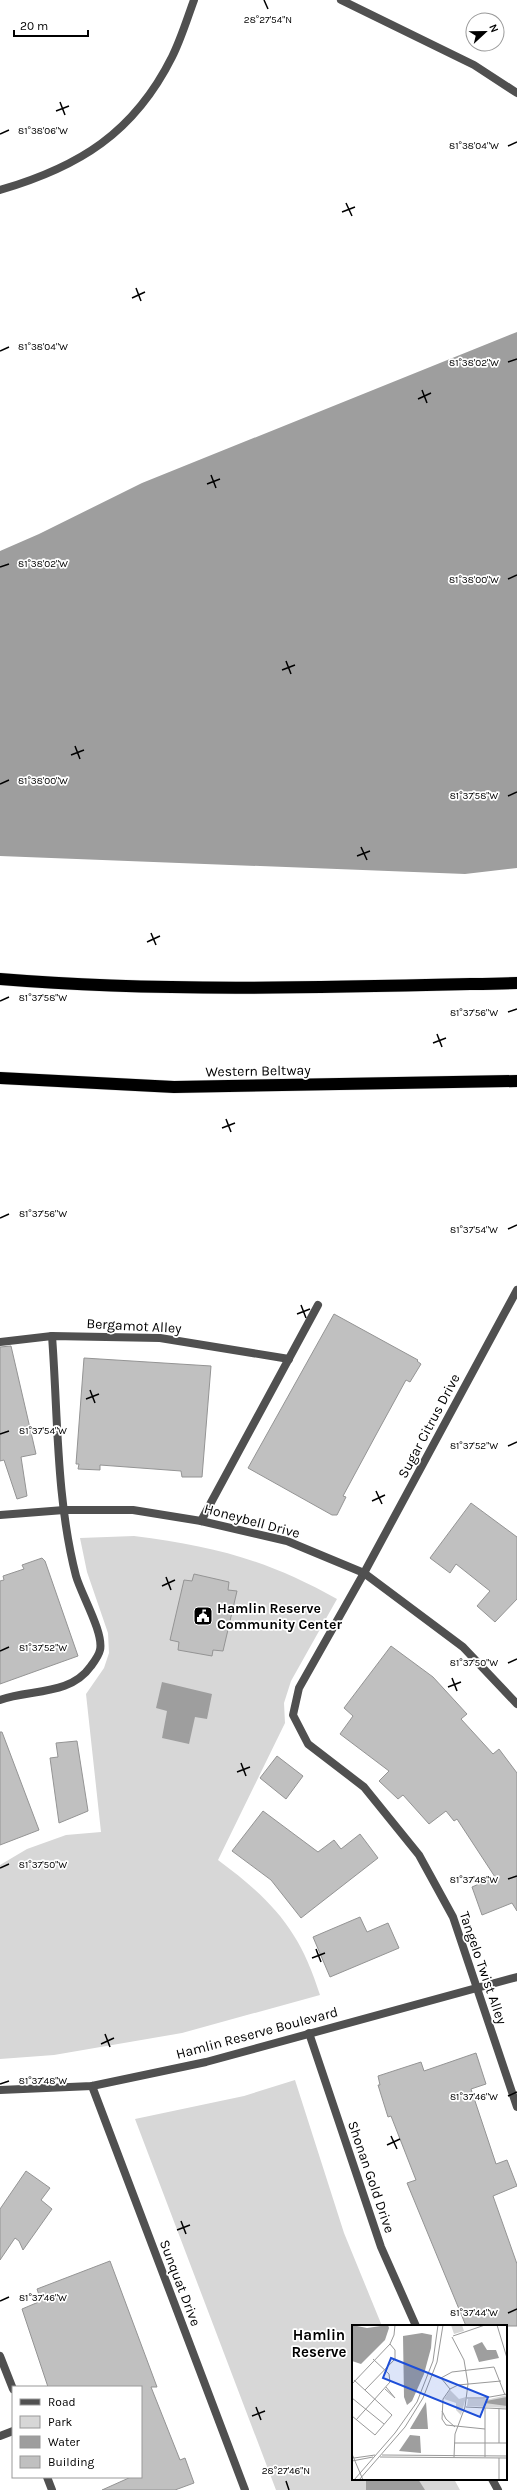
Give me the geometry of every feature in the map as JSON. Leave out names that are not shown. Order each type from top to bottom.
[{"type":"highway","points":[[0,979],[62,984],[305,988],[517,984]]},
{"type":"highway","name":"Western Beltway","points":[[0,1078],[174,1087],[517,1080]]},
{"type":"street","points":[[0,190],[51,173],[97,149],[128,121],[153,90],[173,56],[194,0]]},
{"type":"street","points":[[341,0],[474,65],[517,93]]},
{"type":"street","name":"Sugar Citrus Drive","points":[[364,1573],[517,1290]]},
{"type":"street","points":[[201,1520],[318,1305]]},
{"type":"street","points":[[0,1700],[50,1691],[76,1680],[91,1667],[100,1650],[97,1630],[77,1576],[64,1510],[52,1336]]},
{"type":"street","name":"Bergamot Alley","points":[[0,1342],[52,1336],[160,1338],[289,1358]]},
{"type":"street","name":"Honeybell Drive","points":[[0,1515],[64,1510],[133,1510],[201,1520],[287,1542],[364,1573],[463,1647],[517,1704]]},
{"type":"street","name":"Tangelo Twist Alley","points":[[364,1573],[299,1688],[293,1716],[308,1744],[364,1787],[419,1855],[453,1917],[517,2107]]},
{"type":"street","name":"Hamlin Reserve Boulevard","points":[[0,2090],[92,2086],[206,2062],[517,1977]]},
{"type":"street","name":"Shonan Gold Drive","points":[[309,2033],[381,2247],[416,2325]]},
{"type":"street","name":"Sunquat Drive","points":[[92,2086],[245,2490]]},
{"type":"street","points":[[0,2356],[12,2386]]},
{"type":"street","points":[[0,2436],[12,2431]]},
{"type":"street","points":[[47,2478],[52,2490]]},
{"type":"street","points":[[493,2480],[498,2490]]},
{"type":"green space","points":[[134,1536],[215,1550],[239,1557],[287,1574],[337,1599],[291,1681],[284,1703],[285,1723],[218,1860],[254,1889],[282,1918],[303,1952],[320,1995],[182,2033],[54,2055],[0,2059],[0,1865],[27,1849],[66,1835],[101,1832],[86,1694],[104,1668],[109,1653],[108,1633],[87,1572],[80,1538]]},
{"type":"green space","points":[[295,2080],[344,2233],[382,2325],[352,2325],[352,2480],[455,2480],[460,2490],[276,2490],[135,2119],[244,2096]]},
{"type":"water","points":[[517,332],[517,868],[465,874],[0,856],[0,551],[39,534],[142,483]]},
{"type":"water","points":[[162,1682],[212,1694],[207,1719],[195,1717],[189,1744],[162,1738],[167,1711],[156,1708]]},
{"type":"water","points":[[366,2480],[419,2480],[425,2490],[366,2490]]},
{"type":"building","points":[[334,1314],[418,1360],[417,1361],[421,1364],[410,1382],[406,1380],[343,1496],[346,1497],[337,1515],[332,1515],[248,1468]]},
{"type":"building","points":[[11,1346],[36,1454],[21,1457],[27,1496],[17,1499],[4,1460],[0,1461],[0,1347]]},
{"type":"building","points":[[84,1358],[211,1366],[202,1477],[182,1477],[181,1471],[100,1465],[100,1470],[78,1469],[79,1464],[76,1464]]},
{"type":"building","points":[[471,1503],[517,1537],[517,1599],[495,1622],[477,1606],[490,1591],[456,1564],[450,1573],[430,1558]]},
{"type":"building","points":[[42,1558],[45,1561],[78,1656],[0,1684],[0,1581],[4,1580],[3,1576],[24,1569],[22,1565]]},
{"type":"building","name":"Hamlin Reserve Community Center","points":[[194,1574],[229,1582],[228,1590],[237,1591],[223,1651],[213,1650],[212,1656],[178,1650],[179,1642],[170,1640],[184,1580],[192,1581]]},
{"type":"building","points":[[391,1646],[433,1677],[467,1714],[461,1719],[493,1754],[499,1749],[517,1773],[517,1911],[512,1903],[482,1915],[472,1887],[495,1877],[457,1819],[454,1821],[446,1811],[429,1824],[403,1795],[398,1799],[379,1781],[389,1771],[340,1734],[353,1716],[344,1708]]},
{"type":"building","points":[[0,1732],[2,1732],[39,1830],[0,1845]]},
{"type":"building","points":[[77,1741],[88,1811],[59,1823],[50,1758],[58,1757],[56,1743]]},
{"type":"building","points":[[277,1756],[303,1776],[286,1799],[260,1778]]},
{"type":"building","points":[[263,1811],[318,1852],[334,1840],[341,1849],[360,1834],[378,1858],[301,1918],[271,1880],[232,1851]]},
{"type":"building","points":[[360,1917],[367,1932],[388,1923],[399,1948],[330,1977],[313,1937]]},
{"type":"building","points":[[476,2053],[486,2084],[471,2089],[496,2164],[507,2160],[517,2186],[493,2196],[517,2264],[517,2326],[466,2325],[407,2183],[416,2180],[391,2116],[388,2117],[378,2085],[380,2085],[378,2076],[421,2062],[424,2071]]},
{"type":"building","points":[[26,2171],[50,2188],[41,2200],[52,2209],[23,2250],[19,2241],[15,2238],[0,2260],[0,2209]]},
{"type":"building","points":[[110,2261],[157,2387],[151,2387],[180,2460],[185,2458],[194,2483],[175,2490],[102,2490],[129,2478],[142,2478],[142,2386],[48,2386],[22,2309],[41,2301],[37,2289]]},
{"type":"place","name":"Hamlin Reserve Community Center","points":[[203,1616]]},
{"type":"district","name":"Hamlin Reserve","points":[[319,2344]]}]
